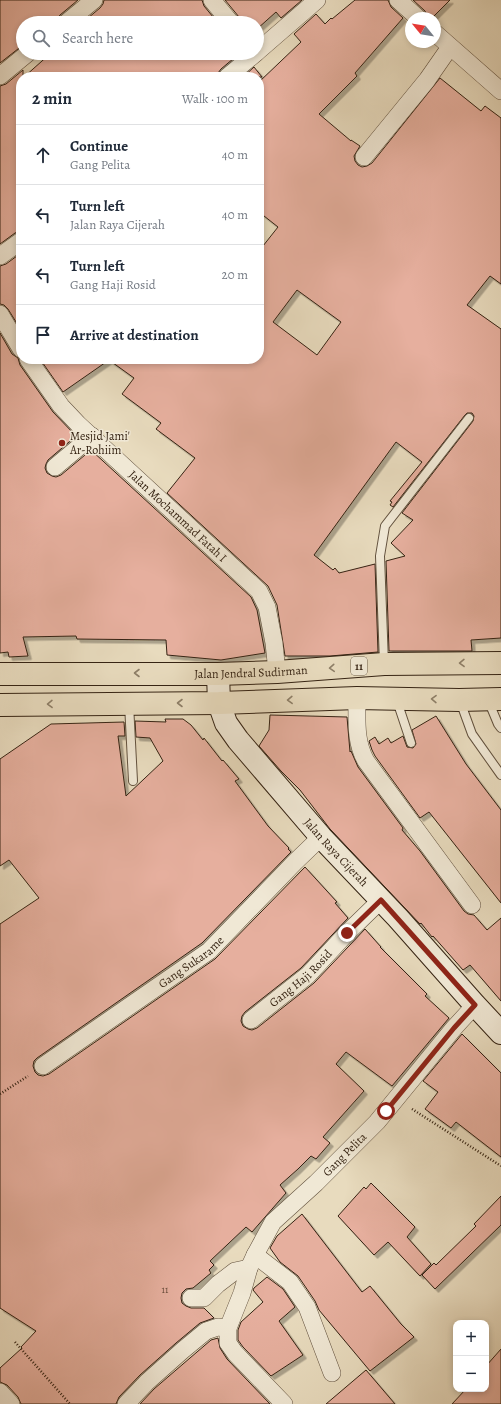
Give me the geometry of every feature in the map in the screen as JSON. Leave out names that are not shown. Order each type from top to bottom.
[{"type":"highway","name":"Jalan Jendral Sudirman","points":[[0,674],[218,674],[277,672],[384,664],[501,663]]},
{"type":"highway","points":[[0,705],[219,703],[357,698],[459,700],[494,699]]},
{"type":"main road","name":"Jalan Raya Cijerah","points":[[218,674],[219,703],[226,723],[238,740],[321,837],[381,900],[501,1033]]},
{"type":"street","points":[[75,16],[94,0]]},
{"type":"street","points":[[212,0],[225,16]]},
{"type":"street","points":[[264,47],[317,0]]},
{"type":"street","points":[[398,0],[411,12]]},
{"type":"street","points":[[441,39],[501,91]]},
{"type":"street","points":[[364,157],[427,80],[450,47]]},
{"type":"street","points":[[0,76],[19,60]]},
{"type":"street","points":[[233,72],[248,60]]},
{"type":"street","points":[[0,256],[16,244]]},
{"type":"street","points":[[0,314],[16,341]]},
{"type":"street","name":"Jalan Mochammad Fatah I","points":[[32,364],[61,406],[259,591],[267,607],[274,643],[277,672]]},
{"type":"street","points":[[55,467],[92,436]]},
{"type":"street","points":[[357,698],[357,737],[361,752],[366,761],[472,905]]},
{"type":"street","name":"Gang Sukarame","points":[[42,1066],[209,951],[321,837]]},
{"type":"street","name":"Gang Haji Rosid","points":[[251,1020],[308,975],[347,933],[381,900]]},
{"type":"street","name":"Gang Pelita","points":[[230,1320],[242,1293],[252,1262],[273,1222],[320,1179],[377,1122],[454,1028],[475,1005]]},
{"type":"street","points":[[191,1298],[204,1298],[234,1271],[252,1262],[290,1282],[307,1307],[332,1374]]},
{"type":"street","points":[[126,1404],[147,1382],[206,1331],[218,1327],[230,1320]]},
{"type":"street","points":[[230,1320],[228,1343],[235,1353],[284,1404]]},
{"type":"street","points":[[0,1392],[11,1404]]},
{"type":"lane","points":[[384,664],[380,556],[385,526],[469,418]]},
{"type":"lane","points":[[396,698],[411,743]]},
{"type":"lane","points":[[494,699],[498,724],[501,728]]},
{"type":"lane","points":[[459,700],[472,734],[501,775]]},
{"type":"lane","points":[[129,703],[133,781]]},
{"type":"path","points":[[0,1094],[42,1066]]},
{"type":"path","points":[[396,1099],[501,1166]]},
{"type":"path","points":[[15,1342],[70,1404]]},
{"type":"building","points":[[0,0],[78,0],[59,16],[16,16],[16,50],[0,63]]},
{"type":"building","points":[[104,0],[202,0],[204,6],[212,16],[90,16],[103,4]]},
{"type":"building","points":[[225,0],[302,0],[281,18],[276,12],[264,23],[264,16],[238,16]]},
{"type":"building","points":[[355,0],[388,0],[391,7],[403,18],[355,73],[357,76],[319,114],[351,141],[360,146],[354,156],[358,165],[362,167],[372,163],[440,78],[481,111],[485,106],[501,118],[501,284],[490,276],[467,305],[501,329],[501,638],[471,640],[472,651],[389,651],[386,561],[405,556],[391,543],[413,520],[402,513],[473,421],[474,416],[472,413],[467,413],[465,415],[393,507],[390,505],[392,502],[390,501],[422,462],[396,442],[314,555],[333,570],[335,568],[339,573],[375,564],[378,652],[330,656],[285,656],[277,605],[268,586],[167,493],[195,458],[156,429],[161,423],[122,394],[134,378],[115,364],[264,364],[264,245],[278,227],[264,216],[264,77],[301,42],[294,34],[316,14],[325,24],[331,18],[332,19]],"holes":[[[297,290],[341,322],[317,355],[273,322]]]},
{"type":"building","points":[[413,0],[450,0],[438,12],[425,11]]},
{"type":"building","points":[[43,60],[232,60],[219,72],[30,72]]},
{"type":"building","points":[[254,67],[258,72],[248,72]]},
{"type":"building","points":[[16,76],[16,233],[0,244],[0,86],[6,84]]},
{"type":"building","points":[[16,257],[16,322],[8,309],[4,305],[0,304],[0,266],[6,264]]},
{"type":"building","points":[[0,333],[12,354],[16,357],[16,364],[20,364],[53,412],[76,436],[48,460],[45,468],[47,473],[56,477],[61,475],[91,450],[251,597],[257,610],[265,653],[221,660],[167,655],[166,640],[77,639],[76,636],[23,637],[28,656],[9,657],[8,652],[0,653]]},
{"type":"building","points":[[43,364],[103,364],[63,392]]},
{"type":"building","points":[[270,715],[347,717],[350,752],[351,751],[358,767],[403,828],[402,830],[420,851],[464,911],[468,914],[474,915],[487,930],[501,918],[501,1001],[470,965],[463,970],[421,923],[420,924],[330,829],[300,790],[259,746],[269,730]]},
{"type":"building","points":[[436,716],[466,764],[501,810],[501,903],[429,812],[420,818],[372,750],[369,741],[375,737],[379,744],[388,738],[391,743],[403,736],[407,747],[413,748],[416,744],[412,730]]},
{"type":"building","points":[[165,719],[183,719],[191,725],[203,740],[204,738],[222,761],[223,760],[239,779],[235,781],[268,826],[291,852],[202,943],[37,1058],[34,1061],[33,1066],[35,1072],[38,1075],[43,1076],[49,1074],[215,959],[305,867],[337,902],[335,903],[348,918],[301,968],[245,1012],[241,1021],[243,1026],[252,1030],[257,1028],[314,983],[365,929],[380,947],[427,994],[425,996],[449,1018],[392,1086],[346,1052],[336,1064],[364,1091],[323,1137],[330,1143],[316,1159],[311,1156],[280,1185],[286,1193],[252,1232],[246,1227],[210,1261],[214,1265],[209,1270],[211,1273],[193,1288],[186,1289],[182,1293],[182,1303],[191,1308],[204,1308],[214,1318],[200,1323],[176,1343],[140,1375],[119,1397],[116,1404],[21,1404],[18,1397],[7,1385],[0,1382],[0,1368],[22,1348],[21,1347],[36,1331],[0,1308],[0,924],[39,898],[9,860],[0,866],[0,759],[51,724],[124,722],[125,736],[118,736],[126,796],[163,761],[150,738],[136,737],[135,721],[166,722]]},
{"type":"building","points":[[462,1034],[501,1073],[501,1157],[456,1122],[451,1128],[425,1109],[438,1092],[423,1081]]},
{"type":"building","points":[[371,1183],[415,1227],[407,1237],[431,1264],[420,1276],[388,1242],[374,1255],[338,1216],[364,1187],[366,1189]]},
{"type":"building","points":[[501,1196],[501,1225],[435,1289],[422,1275],[434,1263],[436,1265],[476,1226],[474,1224]]},
{"type":"building","points":[[302,1214],[362,1292],[370,1286],[401,1324],[414,1337],[370,1371],[319,1310],[315,1301],[298,1276],[280,1262],[270,1248],[277,1236]]},
{"type":"building","points":[[267,1277],[283,1289],[295,1307],[279,1321],[303,1355],[271,1376],[238,1340],[238,1330],[241,1322],[263,1302],[253,1290]]},
{"type":"building","points":[[218,1338],[220,1348],[227,1359],[270,1404],[140,1404],[154,1389],[211,1340]]},
{"type":"building","points":[[501,1349],[501,1404],[452,1404],[463,1392],[489,1392],[489,1363]]},
{"type":"building","points":[[366,1370],[395,1404],[326,1404]]},
{"type":"place","name":"Mesjid Jami' Ar-Rohiim","points":[[62,443]]},
{"type":"route","points":[[347,933],[381,900],[475,1005],[454,1028],[386,1111]]}]
